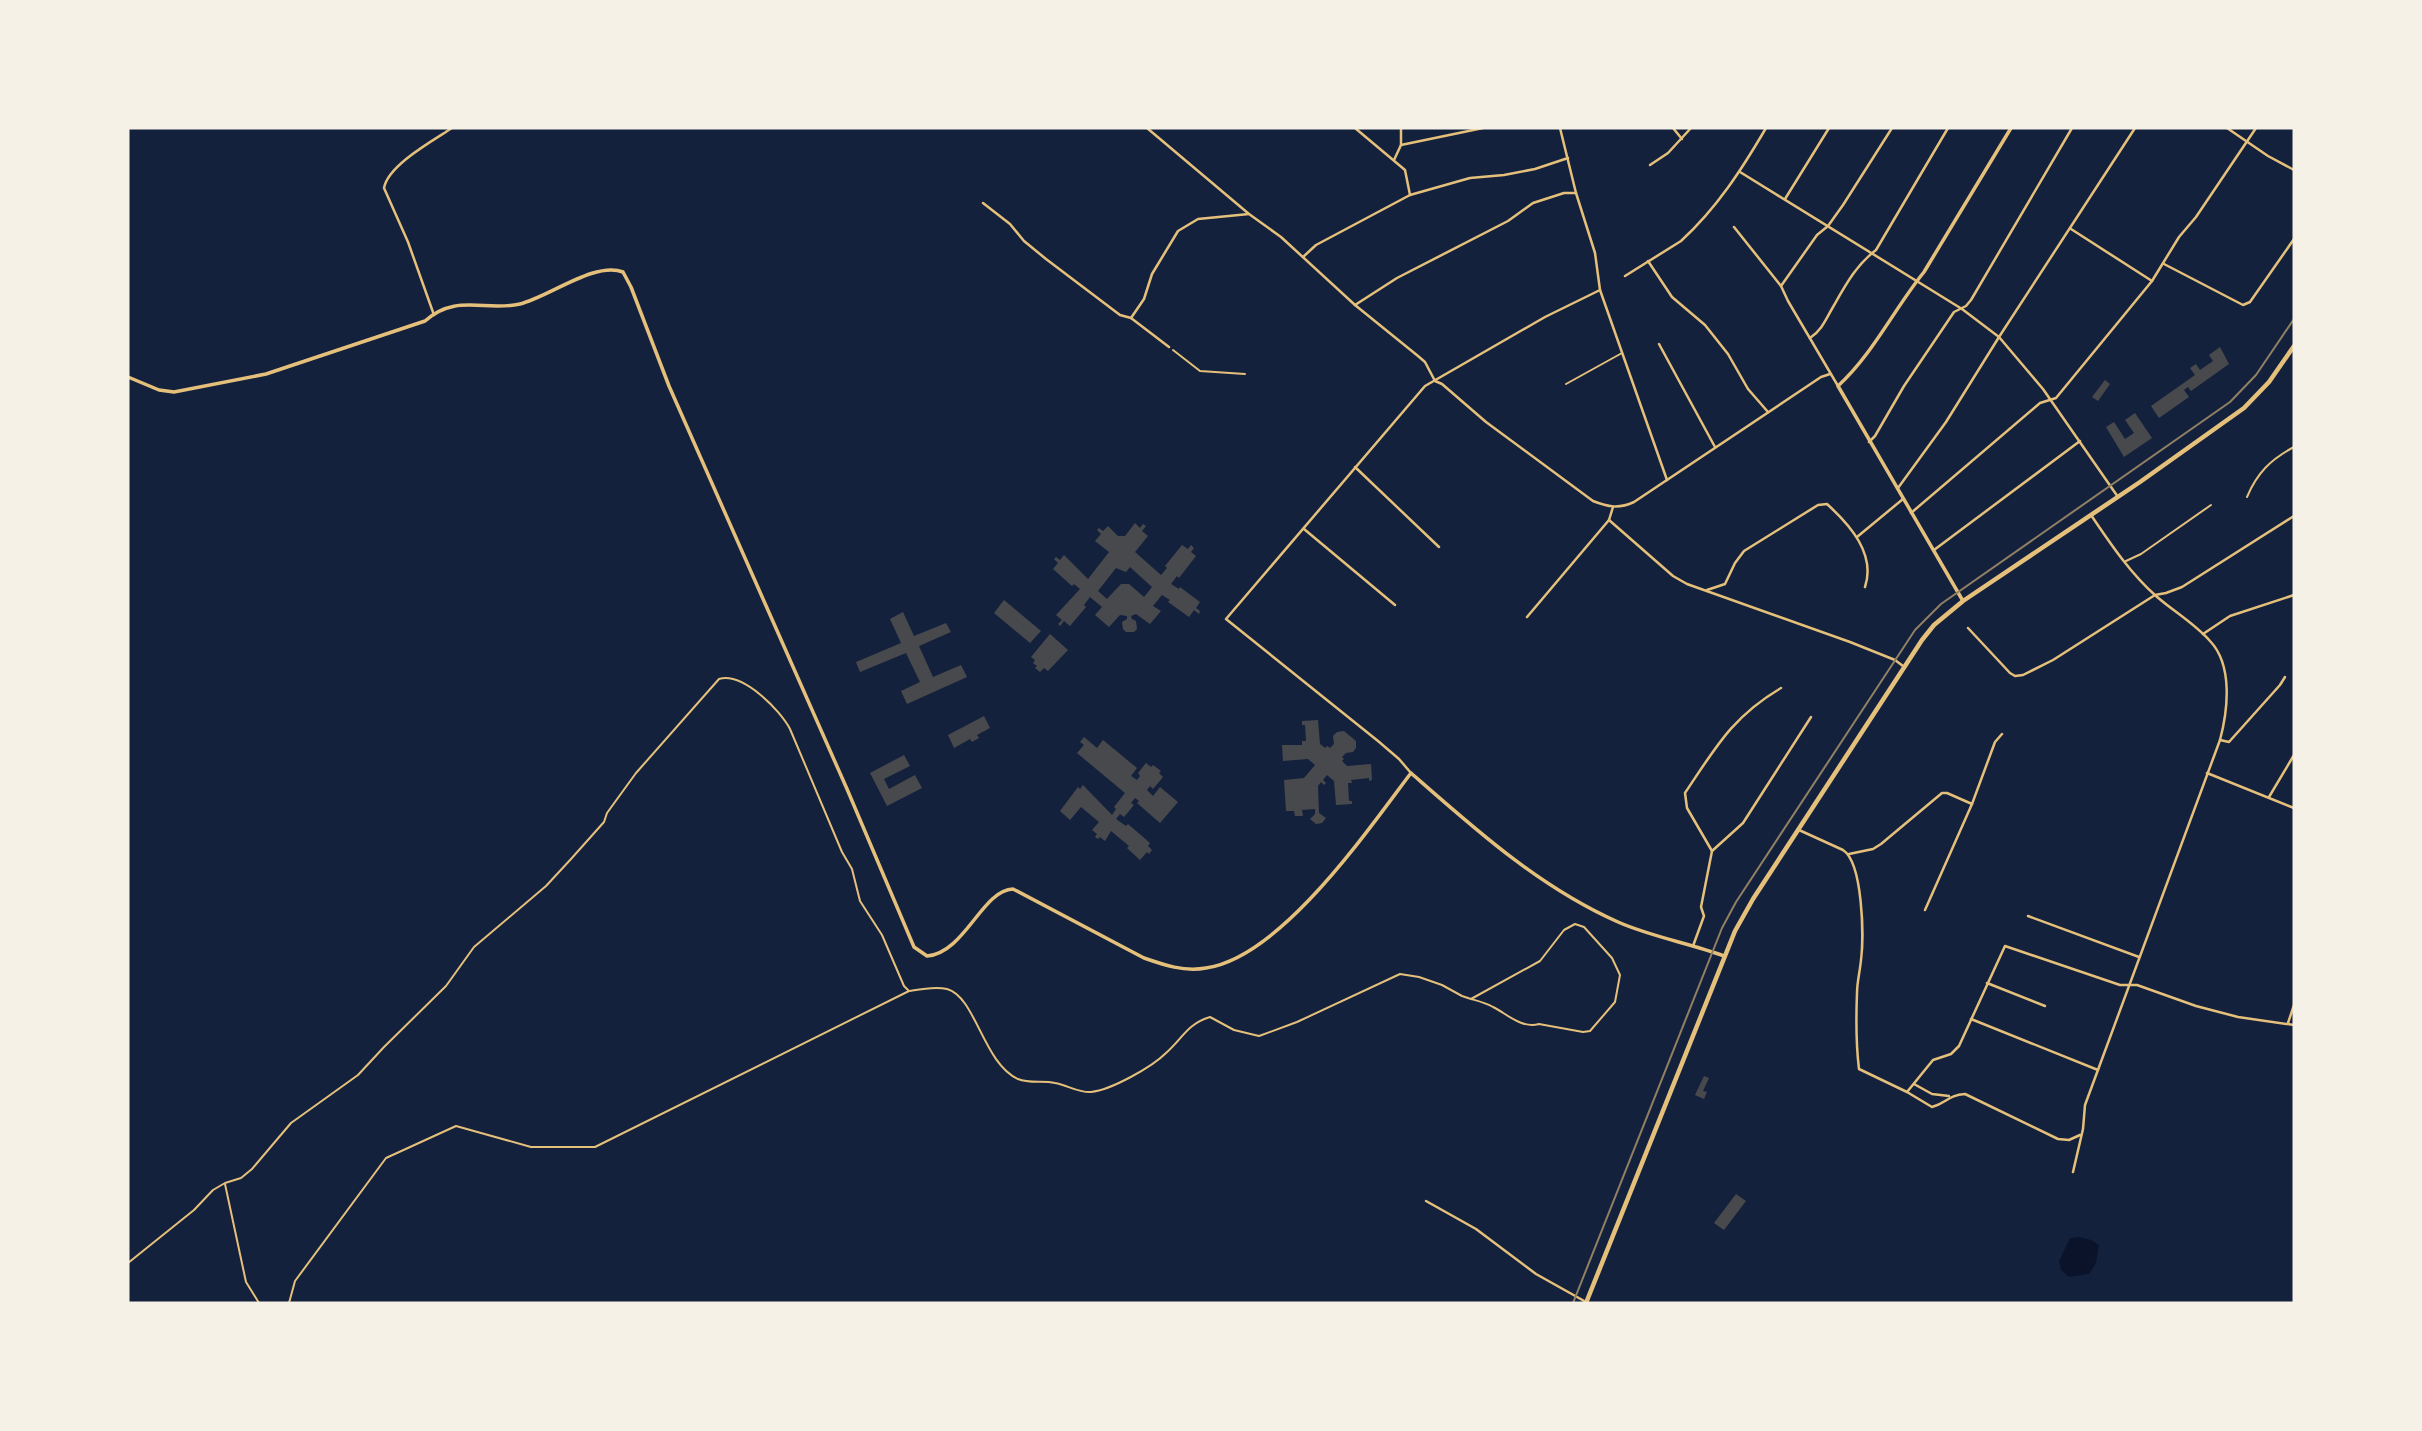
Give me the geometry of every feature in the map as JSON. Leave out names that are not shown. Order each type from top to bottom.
[{"type":"highway","points":[[1586,1303],[1724,956],[1753,900],[1904,666],[1934,625],[1963,601],[2118,497],[2252,401],[2294,346]]},
{"type":"street","points":[[434,315],[408,243],[384,188],[385,182],[406,159],[452,128]]},
{"type":"street","points":[[1147,128],[1418,356],[1429,369],[1434,382]]},
{"type":"street","points":[[1354,128],[1394,160],[1408,175],[1410,195]]},
{"type":"street","points":[[1394,160],[1401,145],[1401,128]]},
{"type":"street","points":[[1401,145],[1483,128]]},
{"type":"street","points":[[1560,128],[1595,253],[1600,290],[1667,481]]},
{"type":"street","points":[[1673,128],[1682,139]]},
{"type":"street","points":[[1650,165],[1668,153],[1691,128]]},
{"type":"street","points":[[1625,276],[1681,241],[1689,233],[1716,204],[1740,172],[1766,128]]},
{"type":"street","points":[[1786,200],[1829,128]]},
{"type":"street","points":[[1782,286],[1817,235],[1828,226],[1892,128]]},
{"type":"street","points":[[1810,338],[1823,325],[1856,268],[1875,250],[1948,128]]},
{"type":"street","points":[[1838,386],[1854,371],[1916,281],[2011,128]]},
{"type":"street","points":[[1869,442],[1954,312],[1962,309],[1970,300],[2072,128]]},
{"type":"street","points":[[1897,490],[1946,422],[2135,128]]},
{"type":"street","points":[[2227,128],[2294,170]]},
{"type":"street","points":[[1911,513],[2040,403],[2056,398],[2152,281],[2179,237],[2249,142],[2256,128]]},
{"type":"street","points":[[1303,257],[1316,245],[1410,195],[1471,178],[1535,169],[1568,158]]},
{"type":"street","points":[[1740,172],[1962,309],[1999,337],[2050,399],[2118,497]]},
{"type":"street","points":[[1355,305],[1397,278],[1508,222],[1533,203],[1564,193],[1577,193]]},
{"type":"street","points":[[983,203],[1046,259],[1120,315],[1131,318],[1169,347]]},
{"type":"street","points":[[1131,318],[1144,299],[1153,274],[1178,231],[1198,219],[1249,214]]},
{"type":"street","points":[[1734,227],[1782,286],[1869,442],[1963,601]]},
{"type":"street","points":[[2071,229],[2152,281]]},
{"type":"street","points":[[2164,264],[2243,305],[2250,302],[2294,239]]},
{"type":"street","points":[[1648,261],[1672,296],[1705,325],[1728,354],[1748,389],[1769,412]]},
{"type":"street","points":[[128,377],[159,390],[174,392],[266,374],[425,321],[460,304],[518,305],[604,270],[623,272],[669,386],[848,789],[914,947],[927,956],[942,953],[970,928],[997,894],[1013,890],[1144,958],[1190,970],[1222,965],[1250,950],[1302,908],[1411,773]]},
{"type":"street","points":[[1600,290],[1545,317],[1425,386],[1226,620],[1378,741],[1500,849],[1564,893],[1618,922],[1724,956]]},
{"type":"street","points":[[1659,344],[1715,447]]},
{"type":"street","points":[[1434,382],[1442,384],[1486,422],[1593,501],[1613,508],[1634,502],[1821,377],[1830,374]]},
{"type":"street","points":[[1933,551],[2080,441]]},
{"type":"street","points":[[1355,467],[1439,547]]},
{"type":"street","points":[[1857,537],[1903,499]]},
{"type":"street","points":[[1704,590],[1712,590],[1725,584],[1744,551],[1818,505],[1827,504],[1857,537],[1867,556],[1865,587]]},
{"type":"street","points":[[1527,617],[1609,520],[1613,508]]},
{"type":"street","points":[[2073,1172],[2085,1105],[2220,740],[2225,719],[2225,682],[2220,656],[2203,634],[2155,595],[2125,562],[2091,515]]},
{"type":"street","points":[[1968,628],[2010,673],[2015,676],[2023,675],[2053,660],[2155,595],[2182,587],[2294,516]]},
{"type":"street","points":[[1609,520],[1673,576],[1687,584],[1850,642],[1904,666]]},
{"type":"street","points":[[1304,529],[1395,605]]},
{"type":"street","points":[[2203,634],[2230,616],[2294,595]]},
{"type":"street","points":[[2220,740],[2229,742],[2285,677]]},
{"type":"street","points":[[1712,851],[1687,808],[1685,793],[1728,730],[1756,702],[1781,688]]},
{"type":"street","points":[[1693,946],[1704,916],[1701,907],[1712,851],[1742,823],[1811,717]]},
{"type":"street","points":[[1925,910],[1972,804],[1995,742],[2002,734]]},
{"type":"street","points":[[2269,797],[2294,755]]},
{"type":"street","points":[[2207,774],[2294,808]]},
{"type":"street","points":[[1798,830],[1849,854],[1866,852],[1881,844],[1942,793],[1972,804]]},
{"type":"street","points":[[1849,854],[1854,863],[1860,890],[1862,959],[1857,1000],[1859,1069],[1907,1091],[1932,1107],[1940,1105],[1949,1096]]},
{"type":"street","points":[[2028,916],[2139,957]]},
{"type":"street","points":[[1907,1091],[1933,1060],[1956,1051],[2005,946],[2129,986],[2137,985],[2196,1006],[2238,1017],[2294,1025]]},
{"type":"street","points":[[1987,983],[2045,1006]]},
{"type":"street","points":[[2288,1023],[2294,1005]]},
{"type":"street","points":[[1971,1019],[2098,1070]]},
{"type":"street","points":[[1914,1084],[1932,1094],[1965,1094],[2064,1141],[2081,1134]]},
{"type":"street","points":[[1426,1201],[1476,1229],[1536,1274],[1586,1303]]},
{"type":"lane","points":[[1566,384],[1623,353]]},
{"type":"lane","points":[[2247,498],[2266,466],[2294,447]]},
{"type":"lane","points":[[2125,562],[2141,554],[2211,505]]},
{"type":"path","points":[[1169,347],[1200,371],[1245,374]]},
{"type":"path","points":[[128,1263],[194,1210],[213,1190],[241,1178],[292,1123],[358,1075],[446,986],[474,947],[546,886],[604,822],[607,813],[636,773],[719,679],[724,677],[733,678],[754,689],[786,721],[842,852],[852,869],[860,901],[882,935],[904,986],[909,991]]},
{"type":"path","points":[[289,1303],[295,1281],[386,1158],[456,1126],[531,1147],[595,1147],[909,991],[927,988],[953,992],[967,1007],[991,1054],[1017,1078],[1027,1082],[1055,1083],[1089,1092],[1101,1090],[1144,1071],[1165,1055],[1190,1026],[1210,1017],[1234,1030],[1259,1036],[1297,1022],[1399,974],[1442,985],[1471,999],[1494,1007],[1513,1020],[1533,1026],[1590,1031],[1615,1002],[1619,975],[1612,958],[1584,927],[1575,924],[1564,930],[1540,961],[1471,999]]},
{"type":"path","points":[[225,1183],[246,1282],[259,1303]]},
{"type":"water","points":[[2079,1237],[2099,1245],[2096,1263],[2089,1274],[2069,1277],[2061,1270],[2059,1261],[2070,1238]]},
{"type":"building","points":[[2220,347],[2229,364],[2191,391],[2188,387],[2184,390],[2189,397],[2159,418],[2151,406],[2195,375],[2190,368],[2196,364],[2200,370],[2213,361],[2209,355]]},
{"type":"building","points":[[2105,380],[2110,384],[2098,401],[2092,397]]},
{"type":"building","points":[[2135,413],[2152,438],[2124,457],[2106,427],[2114,422],[2125,439],[2134,433],[2125,420]]},
{"type":"building","points":[[1135,523],[1140,528],[1143,524],[1146,526],[1142,531],[1148,536],[1135,552],[1161,575],[1182,545],[1188,549],[1191,545],[1194,548],[1191,552],[1196,556],[1171,584],[1179,589],[1180,587],[1200,602],[1196,608],[1200,611],[1199,614],[1194,610],[1189,617],[1162,595],[1153,606],[1161,611],[1150,624],[1136,614],[1131,616],[1136,621],[1137,629],[1134,632],[1126,632],[1122,622],[1127,616],[1120,615],[1109,627],[1095,615],[1102,607],[1090,597],[1084,605],[1086,607],[1070,626],[1064,621],[1060,626],[1058,624],[1062,620],[1056,615],[1080,589],[1074,584],[1072,586],[1053,569],[1058,563],[1054,559],[1056,557],[1060,560],[1064,555],[1088,579],[1109,552],[1095,541],[1101,534],[1097,530],[1099,528],[1103,531],[1108,526],[1118,536],[1125,536]],"holes":[[[1130,567],[1152,587],[1144,597],[1129,584],[1121,584],[1107,599],[1098,591],[1116,568],[1126,572]]]},
{"type":"building","points":[[1004,600],[1041,631],[1030,643],[994,613]]},
{"type":"building","points":[[903,612],[914,636],[946,623],[951,632],[919,646],[933,677],[961,665],[967,677],[907,704],[901,691],[920,682],[906,653],[860,672],[856,662],[901,643],[890,619]]},
{"type":"building","points":[[1050,634],[1068,650],[1048,671],[1044,668],[1040,672],[1035,668],[1035,660],[1031,657]]},
{"type":"building","points":[[984,716],[990,728],[977,735],[979,738],[972,742],[970,739],[954,748],[948,735]]},
{"type":"building","points":[[1318,720],[1320,744],[1330,748],[1334,744],[1333,736],[1344,731],[1356,741],[1356,748],[1353,752],[1346,753],[1342,761],[1347,766],[1371,764],[1372,780],[1351,780],[1352,783],[1348,783],[1349,801],[1352,801],[1352,804],[1336,805],[1334,781],[1327,775],[1323,780],[1326,783],[1324,785],[1321,782],[1318,786],[1319,813],[1326,818],[1322,823],[1316,824],[1310,819],[1315,814],[1315,809],[1302,810],[1303,816],[1295,816],[1294,811],[1286,811],[1284,780],[1304,778],[1315,765],[1308,759],[1283,761],[1282,745],[1302,745],[1302,741],[1306,741],[1305,725],[1302,725],[1302,721]]},
{"type":"building","points":[[1084,737],[1097,748],[1103,740],[1137,768],[1131,776],[1137,780],[1140,776],[1138,773],[1146,763],[1151,767],[1153,765],[1161,771],[1159,773],[1163,777],[1153,789],[1150,786],[1147,790],[1153,796],[1160,787],[1178,802],[1160,823],[1137,803],[1139,801],[1135,798],[1131,803],[1134,805],[1124,817],[1120,814],[1116,819],[1126,826],[1128,824],[1150,843],[1148,846],[1152,850],[1140,860],[1127,848],[1129,846],[1111,831],[1105,841],[1095,837],[1097,834],[1092,830],[1099,822],[1081,807],[1070,820],[1060,811],[1078,787],[1080,789],[1083,785],[1112,815],[1116,809],[1114,807],[1125,793],[1077,753],[1084,745],[1080,742]]},
{"type":"building","points":[[904,755],[910,766],[884,779],[889,789],[915,775],[922,788],[887,806],[870,773]]},
{"type":"building","points":[[1704,1076],[1709,1078],[1703,1091],[1707,1092],[1704,1099],[1695,1095]]},
{"type":"building","points":[[1736,1194],[1746,1201],[1724,1230],[1714,1223]]},
{"type":"tram line","points":[[1573,1303],[1722,928],[1736,902],[1915,630],[1941,604],[2230,402],[2256,375],[2294,319]]}]
